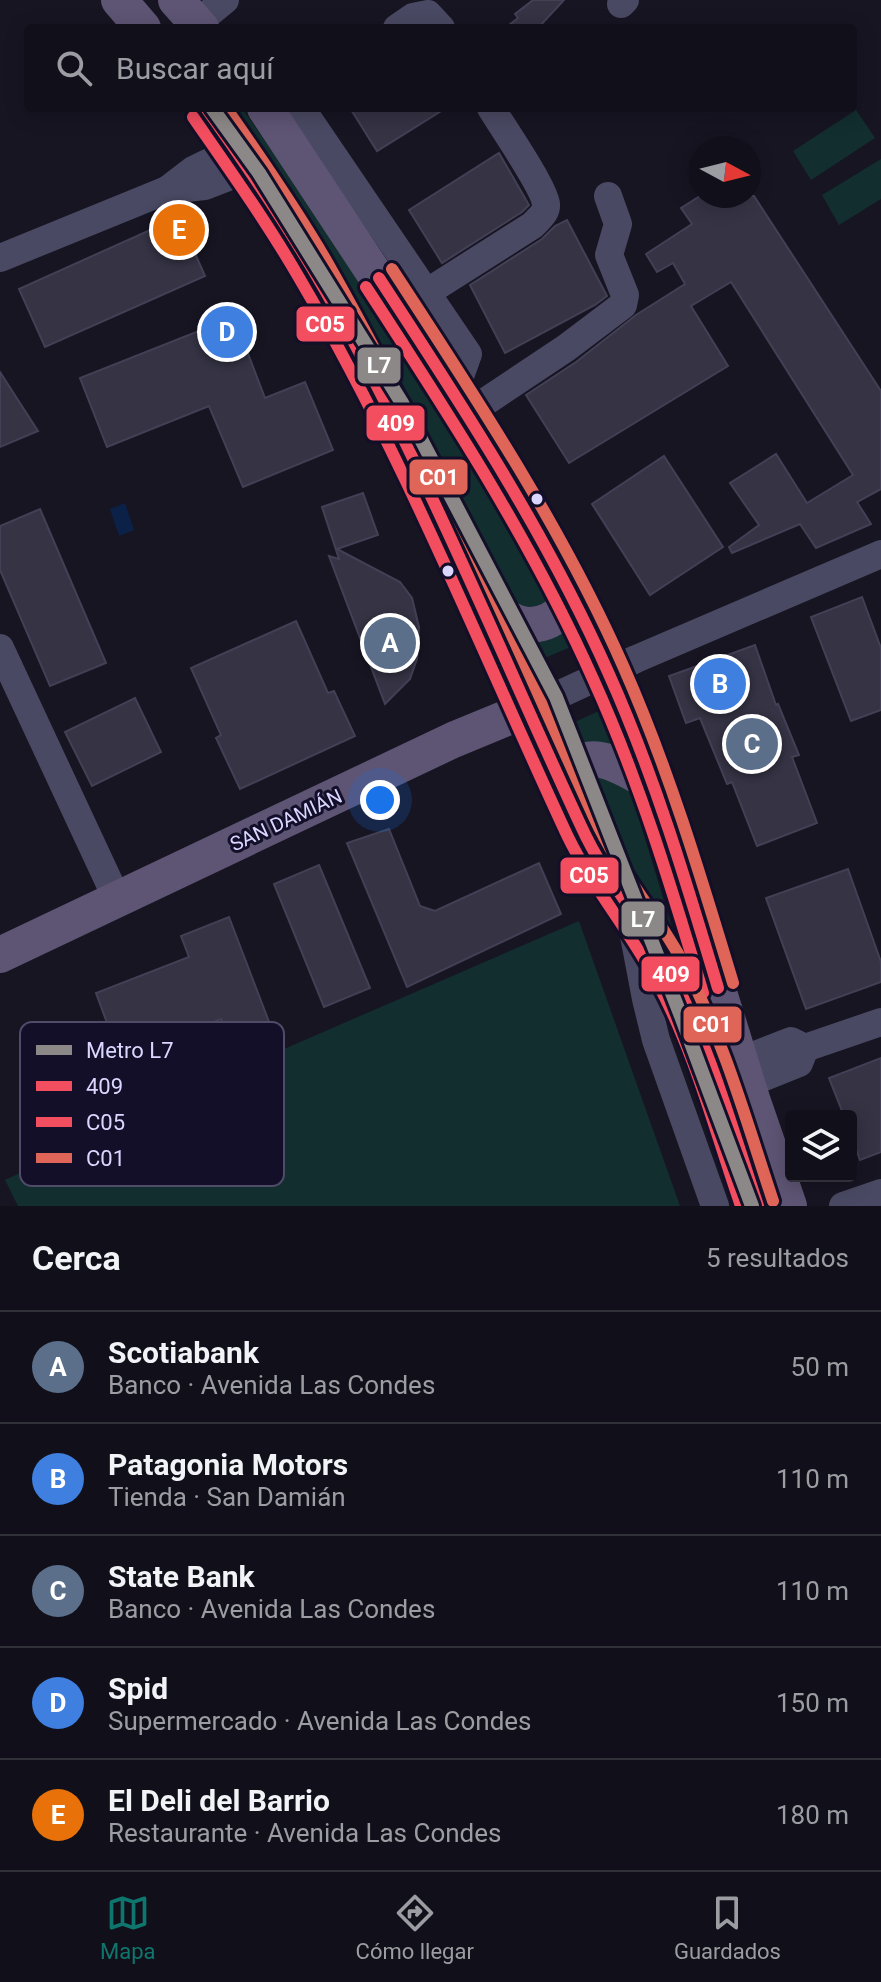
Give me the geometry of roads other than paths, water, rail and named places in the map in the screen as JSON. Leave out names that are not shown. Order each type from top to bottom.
[{"type":"main road","points":[[119,0],[140,24]]},
{"type":"main road","points":[[209,112],[298,242],[340,316],[476,592],[599,862],[671,974],[693,1022],[758,1206]]},
{"type":"main road","points":[[268,112],[461,404],[516,495],[608,672],[655,786],[789,1206]]},
{"type":"main road","points":[[476,592],[506,617],[531,625],[554,618],[565,607],[569,594]]},
{"type":"main road","name":"SAN DAMIÁN","points":[[1,953],[453,740],[528,709]]},
{"type":"main road","points":[[564,789],[574,768],[596,758],[622,766],[655,786]]},
{"type":"street","points":[[192,17],[225,0]]},
{"type":"street","points":[[403,24],[413,17],[428,14],[437,24]]},
{"type":"street","points":[[304,112],[468,354],[461,404]]},
{"type":"street","points":[[426,293],[533,225],[545,213],[546,202],[493,112]]},
{"type":"street","points":[[0,258],[167,190],[193,170],[243,159]]},
{"type":"street","points":[[461,404],[579,339],[623,305],[625,295],[609,255],[618,224],[608,196]]},
{"type":"street","name":"SAN DAMIÁN","points":[[528,709],[881,554]]},
{"type":"street","points":[[0,648],[117,899]]},
{"type":"street","points":[[628,903],[656,1040],[715,1206]]},
{"type":"street","points":[[744,1072],[799,1063],[805,1048],[881,1022]]},
{"type":"street","points":[[843,1206],[881,1193]]},
{"type":"water","points":[[125,503],[134,530],[119,536],[110,509]]},
{"type":"metro line","name":"L7","points":[[215,112],[259,173],[402,403],[556,697],[752,1206]]},
{"type":"place","name":"El Deli del Barrio","points":[[179,230]]},
{"type":"place","name":"Spid","points":[[227,332]]},
{"type":"place","name":"Scotiabank","points":[[390,643]]},
{"type":"place","name":"Patagonia Motors","points":[[720,684]]},
{"type":"place","name":"State Bank","points":[[752,744]]}]
